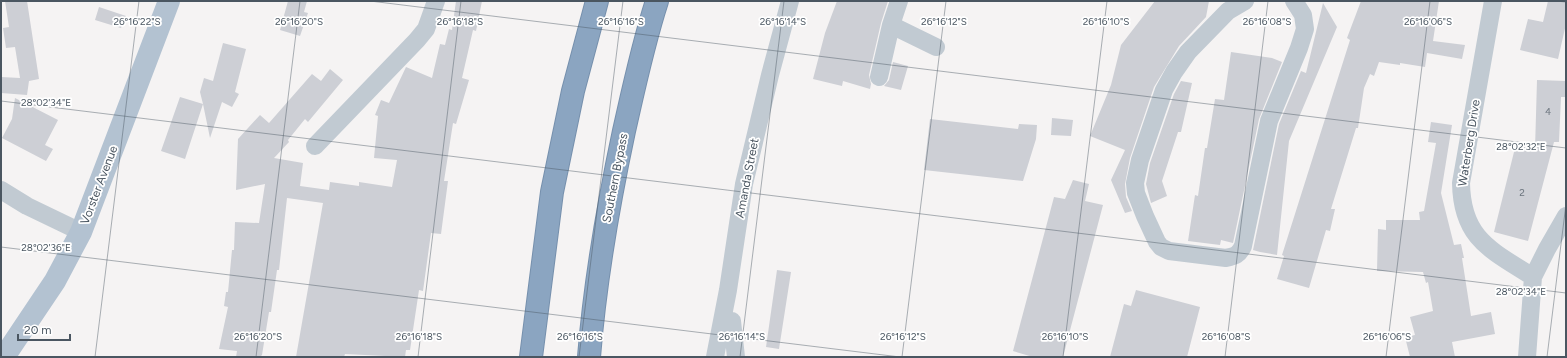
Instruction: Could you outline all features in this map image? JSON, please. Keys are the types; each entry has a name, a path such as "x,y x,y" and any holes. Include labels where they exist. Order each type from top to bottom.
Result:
{"highway":[{"path":"531,357 552,192 574,91 597,1"},
{"name":"Southern Bypass","path":"589,357 596,287 611,193 639,63 657,1"}],"main road":[{"name":"Vorster Avenue","path":"4,357 55,281 81,232 169,1"}],"street":[{"path":"315,146 426,30 436,1"},
{"name":"Amanda Street","path":"715,357 728,290 744,184 770,75 790,1"},
{"name":"Amanda Street","path":"727,357 744,231 755,172 799,1"},
{"path":"879,77 891,25 899,1"},
{"path":"1244,1 1228,11 1188,52 1174,72 1164,90 1140,160 1135,183 1136,193 1157,242 1170,252 1226,258 1234,256 1240,252 1243,246 1269,121 1299,48 1305,29 1303,15 1294,1"},
{"name":"Waterberg Drive","path":"1493,1 1461,183 1461,198 1463,211 1468,224 1480,240 1498,254 1534,277"},
{"path":"891,25 936,47"},
{"path":"1,190 27,206 81,232"},
{"path":"1527,357 1534,277 1546,249 1566,216"},
{"path":"732,321 736,357"}],"building":[{"path":"5,1 27,1 39,79 29,81 27,95 1,93 1,77 20,78 15,47 6,48 3,28 9,27"},
{"path":"288,1 307,1 304,12 308,13 300,36 280,30"},
{"path":"456,1 482,1 476,31 473,30 462,78 469,80 456,124 453,123 444,181 448,181 441,234 431,233 423,291 419,290 410,350 406,350 405,357 345,354 344,357 296,357 323,203 287,198 279,270 277,270 271,312 269,312 262,355 260,357 236,357 237,351 219,349 228,307 224,306 226,292 228,292 232,250 234,250 235,222 259,223 265,184 236,190 238,139 260,115 269,123 312,74 321,81 330,69 343,80 308,122 305,119 288,140 289,142 274,158 303,163 300,186 329,190 330,182 359,186 359,182 392,187 397,160 374,158 378,116 375,115 381,100 389,103 406,67 432,78 440,44 445,45 449,29 452,30"},
{"path":"837,1 888,1 881,23 869,75 871,84 870,89 843,81 842,86 813,79 825,33"},
{"path":"1155,1 1209,1 1206,17 1179,46 1154,87 1130,158 1125,184 1126,197 1132,211 1125,213 1111,180 1125,150 1090,136 1111,85 1121,45"},
{"path":"1361,1 1439,1 1433,41 1465,45 1462,59 1427,53 1425,67 1400,63 1400,65 1379,62 1374,76 1370,74 1364,88 1358,128 1356,128 1331,209 1335,209 1330,231 1326,230 1309,288 1277,279 1284,256 1282,255 1350,40 1347,38"},
{"path":"1548,1 1566,1 1566,24 1558,59 1520,50 1528,19 1543,22"},
{"path":"1323,3 1337,27 1289,141 1277,255 1260,252 1253,250 1279,124 1301,71 1306,73"},
{"path":"99,7 126,16 121,28 95,20"},
{"path":"223,43 246,49 235,92 239,94 232,107 222,102 210,138 200,92 204,78 213,81"},
{"path":"1231,52 1272,58 1282,62 1259,119 1233,243 1221,240 1220,245 1188,241 1195,195 1198,196 1205,148 1207,148 1215,99 1224,100"},
{"path":"893,62 908,66 901,90 884,86 889,80"},
{"path":"1537,80 1566,81 1566,97 1561,97 1559,142 1554,142 1528,241 1494,232 1516,144 1535,149"},
{"path":"1181,81 1192,83 1181,132 1178,132 1162,181 1167,196 1151,203 1146,184 1150,163 1174,94"},
{"path":"180,97 203,104 185,159 161,151"},
{"path":"15,98 58,120 45,145 53,149 46,161 2,138 12,119"},
{"path":"1052,118 1073,120 1071,136 1051,135"},
{"path":"930,119 1018,129 1019,124 1037,125 1036,139 1023,181 924,170"},
{"path":"1431,122 1452,125 1441,193 1454,245 1461,244 1471,316 1491,312 1495,334 1452,342 1455,357 1410,357 1405,337 1415,335 1410,317 1433,311 1428,282 1426,283 1423,272 1377,271 1378,229 1386,230 1386,220 1420,220 1419,212 1424,211 1436,143 1428,142"},
{"path":"1073,180 1089,184 1085,201 1103,205 1063,357 1033,357 1013,351 1054,197 1065,199"},
{"path":"777,270 791,272 779,349 766,347"},
{"path":"1136,290 1200,307 1187,357 1110,357 1124,304 1131,306"}]}
